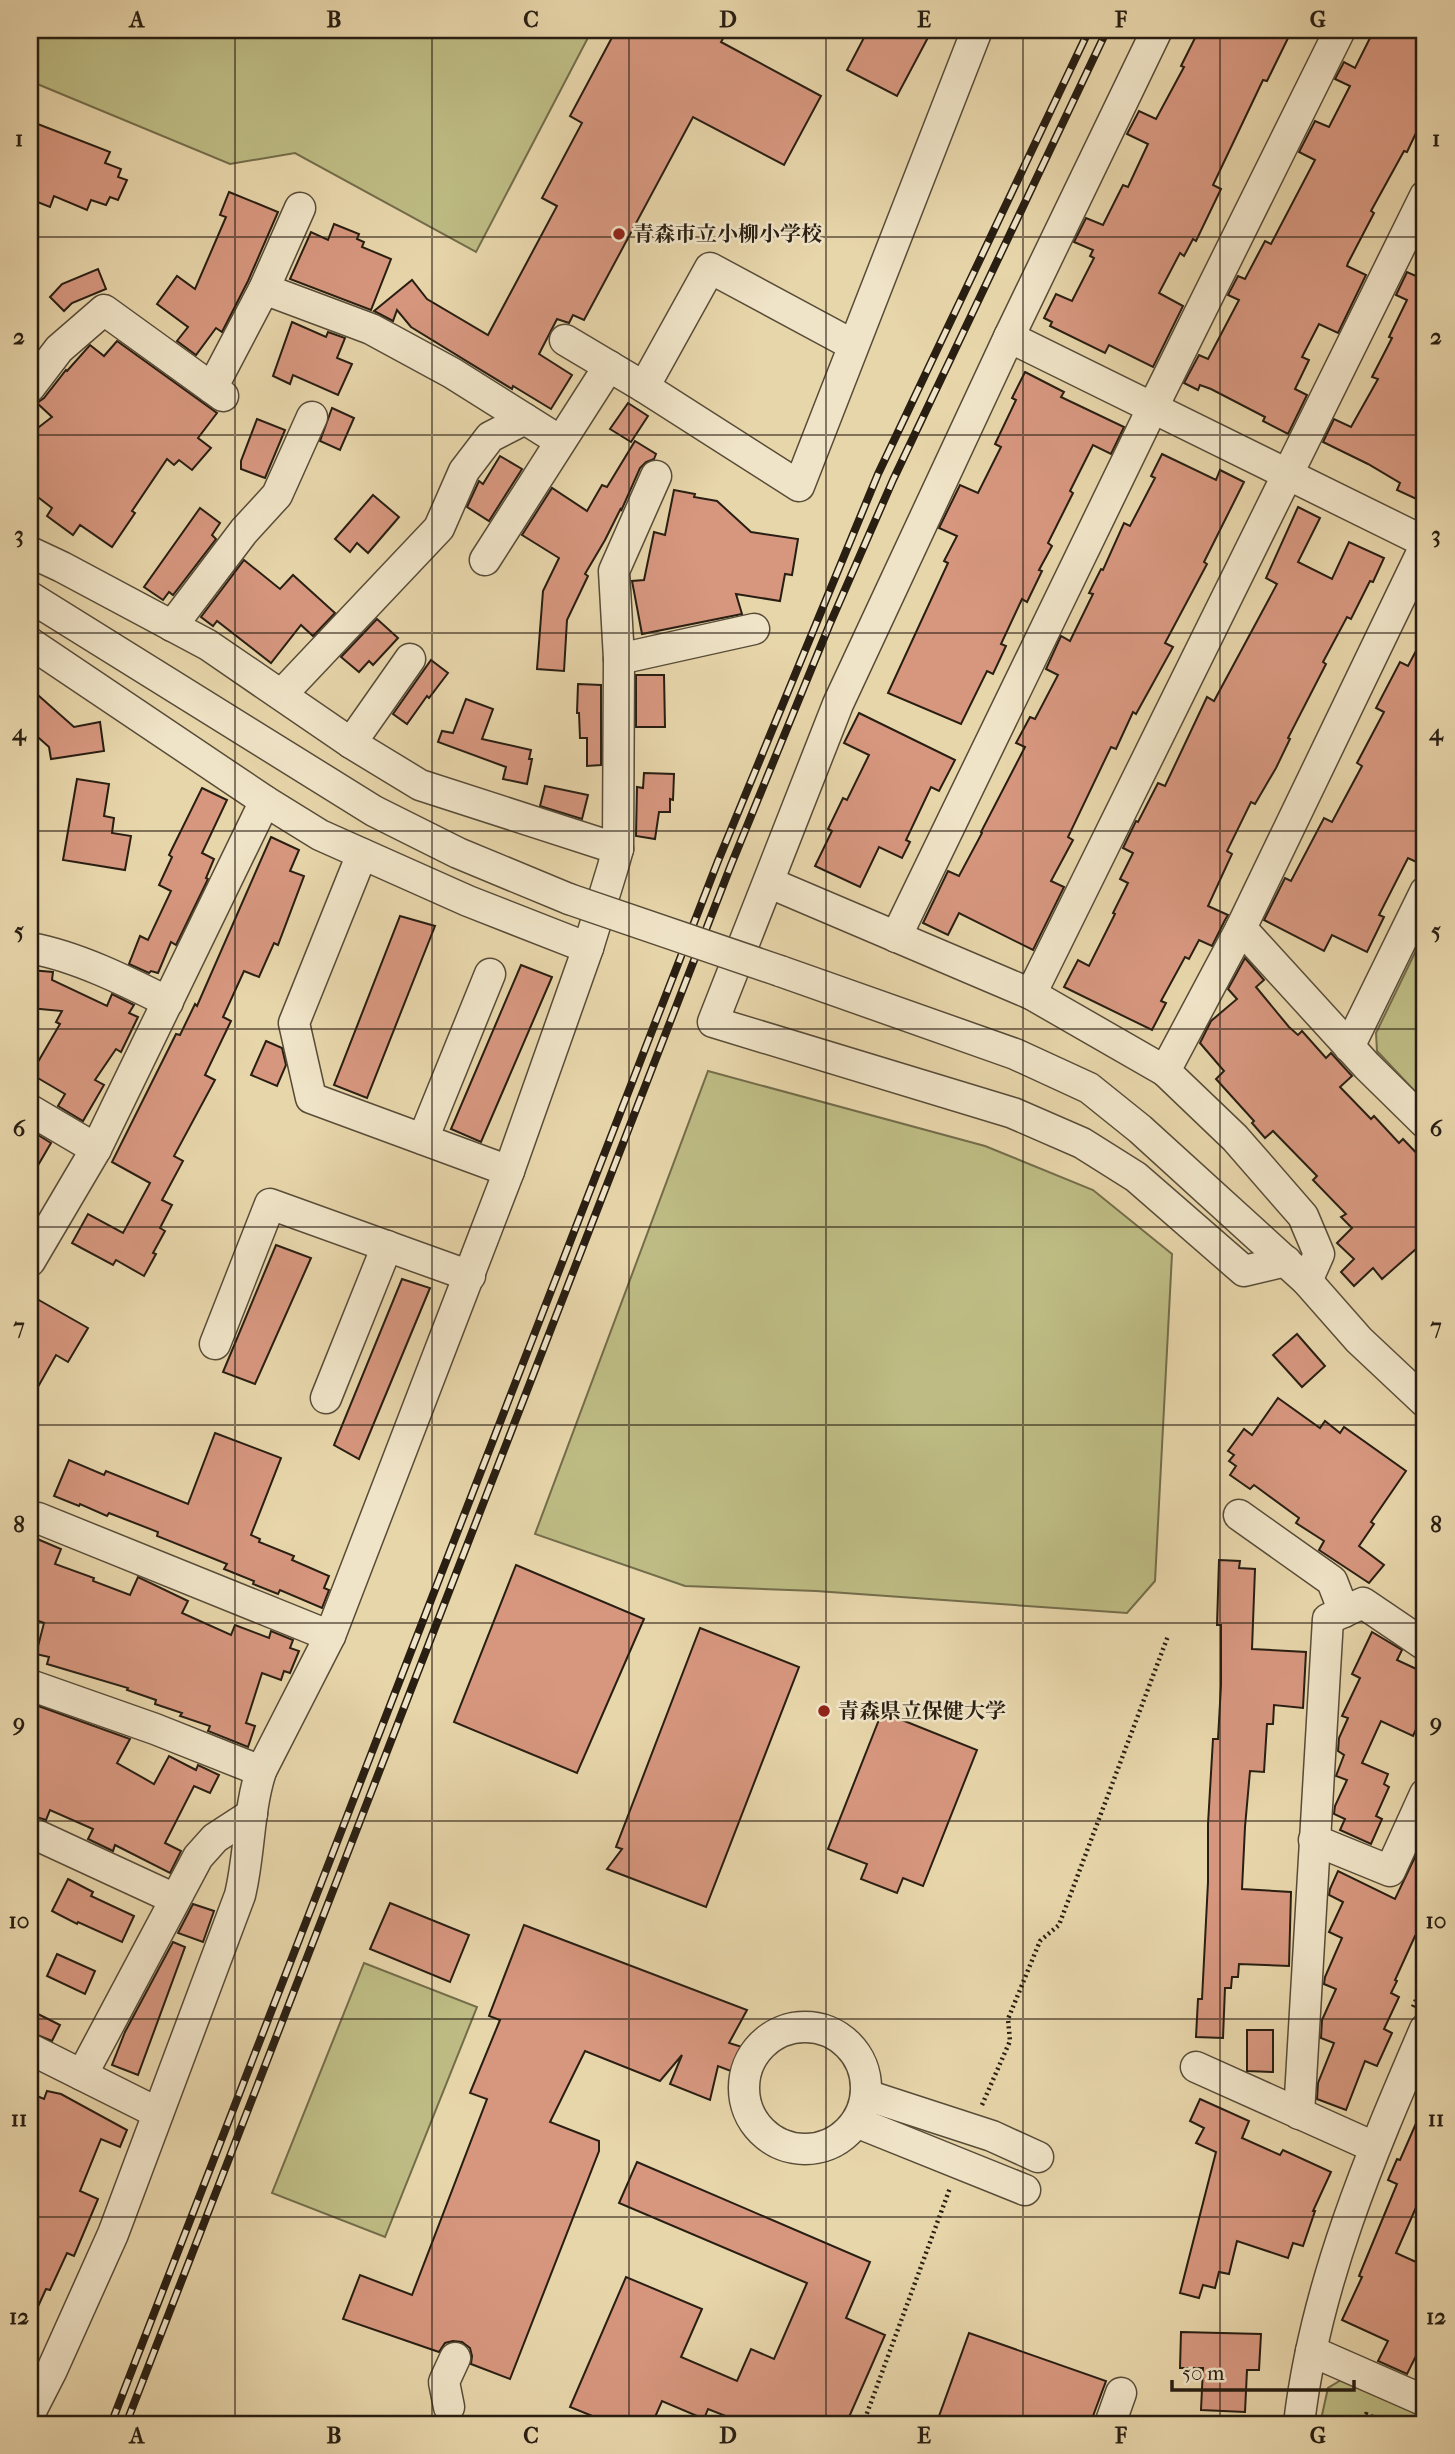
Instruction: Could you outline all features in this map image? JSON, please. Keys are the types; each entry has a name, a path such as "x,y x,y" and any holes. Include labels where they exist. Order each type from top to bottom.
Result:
{"street":[{"path":"565,340 799,486 977,30"},
{"path":"770,883 1031,994 1165,1071 1235,1138 1303,1216 1319,1254 1297,1271 1244,1271 1136,1177 1082,1143 1013,1113 713,1022 838,705 1009,337 1157,30"},
{"path":"896,937 1153,407 1340,30"},
{"path":"1031,994 1425,196"},
{"path":"30,387 59,349 103,310 217,392 300,208"},
{"path":"643,387 710,268 853,345"},
{"path":"264,289 371,329 452,373 560,441"},
{"path":"1009,337 1425,544 1241,928 1165,1071"},
{"path":"485,560 609,366"},
{"path":"172,626 244,531 277,495 312,417"},
{"path":"282,694 439,528 464,471 490,437 525,418"},
{"path":"30,2413 113,2234 240,1895 249,1852 251,1814 261,1771 330,1636 470,1276 588,948 618,849 619,659 614,571 656,476"},
{"path":"30,552 208,645 351,743 421,785 618,849"},
{"path":"30,597 374,811 458,853 569,899 1015,1054 1089,1088 1140,1129 1297,1271 1359,1340 1425,1402"},
{"path":"619,659 754,629"},
{"path":"30,643 320,835 468,901 588,948"},
{"path":"351,743 410,659"},
{"path":"30,1261 96,1149 265,801"},
{"path":"362,854 294,1023 312,1098 509,1171"},
{"path":"1349,1047 1425,892"},
{"path":"1241,928 1349,1047 1425,1123"},
{"path":"30,948 47,951 118,978 168,1002"},
{"path":"424,1139 490,974"},
{"path":"30,1110 96,1149"},
{"path":"215,1344 270,1204 470,1276"},
{"path":"326,1398 387,1246"},
{"path":"1239,1515 1332,1581 1344,1612"},
{"path":"30,1520 38,1518 330,1636"},
{"path":"1299,2114 1328,1619 1363,1603 1425,1645"},
{"path":"30,1685 155,1729 261,1771"},
{"path":"1314,1840 1390,1871 1425,1794"},
{"path":"82,2076 198,1857 215,1838 251,1814"},
{"path":"30,1832 175,1899"},
{"path":"1299,2424 1303,2387 1330,2272 1374,2147 1425,2029"},
{"path":"31,2053 158,2113"},
{"path":"1196,2067 1374,2147"},
{"path":"1025,2190 959,2163 861,2108 971,2129 1038,2157"},
{"path":"1311,2351 1425,2401"},
{"path":"449,2407 444,2382 455,2358"},
{"path":"1110,2424 1121,2393"}],"path":[{"path":"971,2129 1010,2041 1008,2018 1040,1941 1059,1924 1168,1636"},
{"path":"863,2424 959,2163"},
{"path":"1362,2424 1366,2414 1390,2424"}],"shaded area":[{"path":"30,30 592,30 476,252 295,153 230,164 30,81"},
{"path":"1425,932 1425,1102 1377,1051 1376,1033"},
{"path":"708,1071 985,1146 1093,1190 1172,1254 1155,1581 1127,1613 816,1591 685,1586 535,1534"},
{"path":"364,1963 477,2007 385,2237 272,2193"},
{"path":"1341,2380 1425,2416 1425,2424 1320,2424 1328,2388"}],"building":[{"path":"616,30 728,30 721,42 821,96 784,165 693,117 584,320 573,315 569,323 557,319 539,354 572,375 551,409 513,386 512,389 411,327 397,310 393,321 374,311 412,280 427,299 488,335 557,206 542,198 582,123 570,116"},
{"path":"868,30 932,30 897,96 847,70"},
{"path":"1199,30 1292,30 1267,81 1263,80 1213,185 1221,189 1196,241 1193,239 1184,256 1180,253 1159,293 1183,306 1153,367 1109,345 1105,353 1050,326 1052,322 1044,318 1056,294 1072,301 1094,258 1090,256 1093,250 1074,242 1086,218 1103,225 1123,185 1128,187 1148,144 1127,134 1139,111 1156,119 1184,67 1181,66"},
{"path":"1374,30 1403,30 1425,41 1425,114 1407,152 1404,151 1371,211 1374,213 1348,263 1347,266 1366,275 1338,333 1319,324 1302,357 1309,360 1295,389 1307,395 1288,434 1263,421 1265,417 1211,389 1200,385 1198,390 1184,383 1199,355 1208,359 1239,300 1228,295 1238,276 1245,279 1265,241 1271,244 1315,160 1299,152 1315,121 1329,127 1350,86 1335,79 1344,62 1355,68"},
{"path":"30,121 110,152 105,163 121,169 118,177 127,180 118,200 110,197 106,205 91,200 87,210 54,196 50,207 30,199"},
{"path":"229,192 278,212 222,332 216,328 196,355 177,341 188,327 157,304 177,276 195,289 226,217 220,215"},
{"path":"334,224 359,234 357,239 364,242 362,247 391,259 371,310 290,279 311,232 328,240"},
{"path":"1425,261 1425,503 1397,490 1400,483 1323,442 1334,419 1351,427 1378,379 1372,377 1407,300 1396,295 1407,272 1418,277"},
{"path":"98,269 106,289 72,303 64,311 50,297 62,284"},
{"path":"292,322 326,337 328,332 345,338 337,358 352,364 338,395 293,375 290,384 273,376"},
{"path":"117,341 217,413 198,438 211,448 192,470 179,460 174,465 167,459 132,511 135,513 112,547 80,525 73,535 47,516 52,508 30,491 30,434 52,417 37,403 66,370 90,345 104,356"},
{"path":"1025,372 1064,392 1061,397 1124,427 1111,454 1093,445 1048,543 1052,546 1039,570 1042,571 1027,602 1022,599 1001,644 1006,646 993,674 987,671 961,724 888,693 948,563 944,561 957,536 939,528 960,485 978,493 1001,447 995,444 1016,400 1012,398"},
{"path":"628,403 648,416 631,442 610,429"},
{"path":"332,408 354,418 340,450 320,441"},
{"path":"257,419 285,430 265,478 241,469 241,461"},
{"path":"635,441 656,454 654,459 640,468 621,511 621,508 585,574 588,576 567,620 564,671 537,669 543,591 559,558 522,535 552,488 587,511 602,485 607,487"},
{"path":"1162,454 1216,480 1220,470 1244,482 1204,562 1207,564 1165,643 1173,647 1136,714 1133,712 1116,749 1111,747 1068,837 1073,840 1051,881 1064,887 1033,950 959,913 948,935 923,923 948,871 959,876 982,833 1025,747 1016,743 1030,717 1035,719 1058,675 1046,669 1061,636 1070,641 1093,594 1089,593 1101,569 1103,570 1124,523 1130,526 1155,478 1151,476"},
{"path":"500,456 522,469 489,521 467,507 479,481 483,484"},
{"path":"674,490 717,501 751,532 798,539 792,575 785,574 780,601 736,594 742,614 642,634 632,581 644,580 654,532 665,535"},
{"path":"373,495 399,517 368,553 357,543 350,552 335,539"},
{"path":"1298,507 1320,518 1298,562 1332,579 1349,542 1384,558 1351,619 1347,617 1323,662 1326,664 1288,738 1290,739 1276,768 1255,804 1251,802 1227,851 1232,854 1208,906 1228,915 1212,946 1199,940 1189,959 1185,957 1161,1001 1166,1003 1152,1030 1064,987 1078,960 1089,966 1115,914 1113,913 1128,883 1120,879 1133,853 1123,848 1136,821 1138,822 1158,783 1165,786 1207,697 1214,701 1277,584 1266,578"},
{"path":"200,508 220,523 212,535 216,539 173,595 169,592 163,600 144,587"},
{"path":"244,560 280,589 293,575 335,613 313,636 301,625 271,663 217,621 213,626 201,617"},
{"path":"377,619 398,638 373,665 369,661 359,672 341,657"},
{"path":"1425,634 1425,866 1408,858 1379,915 1384,917 1367,952 1332,935 1324,951 1264,920 1285,878 1291,881 1324,818 1332,822 1362,766 1357,763 1384,712 1376,708 1400,662 1408,666"},
{"path":"431,660 448,673 407,724 393,714"},
{"path":"636,675 664,675 665,727 636,727"},
{"path":"578,684 601,685 601,765 587,766 587,738 580,738 577,713"},
{"path":"30,688 74,727 100,722 104,751 51,759 49,747 30,730"},
{"path":"466,699 493,709 482,739 531,750 527,784 503,779 506,767 438,742 442,731 453,733"},
{"path":"859,713 955,760 939,791 931,787 906,840 910,842 902,858 879,847 860,887 815,866 832,831 828,829 843,798 847,800 869,755 844,743"},
{"path":"644,773 674,774 670,812 659,812 655,839 636,836 637,787 643,788"},
{"path":"77,779 109,784 104,816 114,818 112,833 131,836 125,870 63,860"},
{"path":"545,786 588,795 582,819 540,806"},
{"path":"202,788 227,800 202,853 214,859 206,878 208,879 176,945 171,942 158,973 149,973 129,964 140,936 148,940 171,891 159,885 172,857 169,855"},
{"path":"271,837 299,850 290,871 304,876 278,945 274,943 259,977 244,971 223,1017 231,1021 205,1075 215,1080 174,1156 183,1161 162,1200 172,1205 160,1228 165,1231 153,1253 156,1254 144,1276 116,1260 113,1265 72,1243 88,1214 123,1233 150,1183 112,1162 176,1034 180,1035 195,1004 197,1006"},
{"path":"400,916 435,926 367,1098 334,1085"},
{"path":"1245,958 1264,980 1256,987 1289,1027 1298,1035 1302,1031 1326,1058 1331,1053 1352,1076 1340,1087 1371,1119 1374,1116 1399,1143 1403,1139 1425,1162 1425,1241 1382,1279 1373,1268 1354,1286 1341,1272 1354,1259 1337,1243 1352,1228 1341,1217 1346,1214 1313,1180 1317,1176 1273,1131 1265,1138 1252,1123 1254,1121 1216,1079 1224,1071 1200,1043 1211,1021 1237,999 1228,989"},
{"path":"521,965 552,977 481,1142 451,1129"},
{"path":"30,970 53,972 52,980 107,1006 112,994 134,1005 129,1013 138,1017 121,1052 116,1049 95,1080 104,1085 83,1121 58,1106 65,1094 31,1074 60,1024 56,1022 62,1011 30,1008"},
{"path":"266,1041 282,1048 286,1065 277,1086 251,1075"},
{"path":"30,1130 51,1143 30,1179"},
{"path":"276,1245 311,1258 255,1384 223,1372"},
{"path":"402,1279 430,1288 359,1459 334,1445"},
{"path":"30,1295 88,1328 68,1362 56,1355 30,1401"},
{"path":"1297,1334 1325,1366 1302,1387 1273,1355"},
{"path":"1278,1398 1320,1428 1325,1421 1340,1433 1344,1427 1406,1471 1371,1522 1374,1524 1359,1546 1384,1565 1369,1583 1319,1550 1324,1541 1296,1523 1299,1518 1254,1485 1250,1489 1230,1475 1236,1466 1229,1461 1234,1455 1228,1451 1244,1429 1252,1435"},
{"path":"215,1433 281,1458 251,1535 260,1539 259,1542 294,1556 292,1560 329,1576 324,1588 329,1590 322,1608 280,1590 278,1594 253,1584 254,1581 224,1569 227,1564 157,1536 158,1532 54,1496 69,1460 104,1475 106,1471 188,1504"},
{"path":"35,1538 61,1549 55,1564 94,1578 93,1581 130,1595 138,1577 188,1601 182,1613 231,1635 235,1625 269,1638 271,1631 293,1640 290,1648 299,1651 290,1673 284,1671 281,1680 262,1673 246,1723 255,1726 248,1747 208,1731 210,1726 180,1716 182,1713 155,1704 156,1700 127,1690 128,1688 47,1664 49,1657 36,1654 44,1623 30,1618 30,1552"},
{"path":"1219,1560 1240,1561 1239,1568 1255,1569 1252,1649 1306,1652 1303,1708 1274,1705 1273,1724 1267,1724 1264,1772 1250,1771 1245,1827 1242,1889 1291,1892 1289,1966 1239,1964 1238,1977 1232,1977 1231,1988 1225,1988 1223,2038 1196,2037 1198,1999 1202,1999 1213,1739 1218,1739 1221,1685 1221,1625 1217,1625"},
{"path":"516,1565 644,1619 577,1773 454,1722"},
{"path":"700,1628 799,1667 706,1907 607,1869 622,1849 616,1847"},
{"path":"1372,1632 1402,1650 1397,1660 1425,1673 1425,1710 1413,1736 1381,1721 1362,1763 1388,1774 1384,1784 1389,1787 1376,1816 1382,1819 1371,1844 1340,1830 1345,1819 1334,1814 1347,1780 1336,1776 1344,1755 1338,1751 1339,1738 1348,1718 1342,1716 1360,1678 1352,1674"},
{"path":"30,1703 130,1739 117,1763 154,1784 169,1756 196,1770 198,1765 219,1775 210,1793 194,1786 165,1843 181,1851 170,1873 115,1845 113,1851 88,1839 93,1829 50,1810 46,1820 30,1815"},
{"path":"882,1712 977,1750 923,1886 903,1878 897,1893 861,1879 867,1864 828,1849"},
{"path":"1425,1836 1425,1921 1418,1937 1415,1936 1391,1993 1399,1997 1384,2029 1392,2033 1377,2066 1365,2061 1346,2110 1317,2099 1318,2083 1334,2043 1321,2038 1322,2020 1336,1989 1324,1984 1325,1977 1342,1938 1329,1932 1343,1902 1329,1895 1330,1889 1338,1871 1395,1899"},
{"path":"68,1879 93,1892 91,1896 134,1916 122,1942 52,1911"},
{"path":"390,1903 469,1935 450,1982 370,1949"},
{"path":"193,1904 214,1911 203,1942 178,1933"},
{"path":"524,1925 747,2010 729,2043 745,2048 736,2073 718,2066 710,2100 670,2084 682,2055 660,2081 585,2051 550,2122 599,2141 599,2151 510,2379 471,2364 470,2348 462,2342 445,2343 439,2352 343,2319 360,2275 412,2295 487,2099 470,2093 500,2020 489,2016"},
{"path":"173,1942 185,1947 138,2075 112,2065 125,2032"},
{"path":"57,1954 95,1971 85,1994 47,1976"},
{"path":"30,2010 60,2025 52,2041 30,2032"},
{"path":"1247,2030 1273,2030 1273,2072 1247,2071"},
{"path":"47,2091 61,2094 127,2130 120,2147 101,2139 80,2191 98,2199 74,2256 67,2253 30,2324 30,2093 44,2099"},
{"path":"1200,2099 1249,2121 1242,2138 1280,2155 1283,2150 1331,2172 1313,2211 1303,2246 1293,2243 1288,2258 1237,2241 1229,2274 1219,2272 1215,2288 1203,2285 1199,2298 1180,2293 1216,2152 1196,2143 1204,2128 1190,2121"},
{"path":"1425,2103 1425,2187 1396,2253 1425,2266 1425,2357 1417,2354 1407,2374 1378,2361 1388,2341 1342,2320 1362,2277 1359,2276 1397,2184 1388,2180 1397,2159 1400,2160"},
{"path":"637,2162 870,2262 846,2318 885,2335 846,2424 746,2424 708,2409 704,2419 662,2401 652,2424 612,2424 570,2407 626,2277 702,2309 681,2357 737,2381 751,2349 774,2359 807,2283 619,2203"},
{"path":"1181,2332 1261,2334 1259,2370 1247,2370 1245,2412 1201,2410 1203,2368 1180,2368"},
{"path":"969,2333 1106,2381 1090,2424 953,2424 938,2419"}],"railway":[{"path":"111,2424 718,861 878,474 1089,30"},
{"path":"126,2424 731,865 829,626 893,480 1107,30"}],"place":[{"name":"青森市立小柳小学校","path":"619,234"},
{"name":"青森県立保健大学","path":"824,1711"}]}
